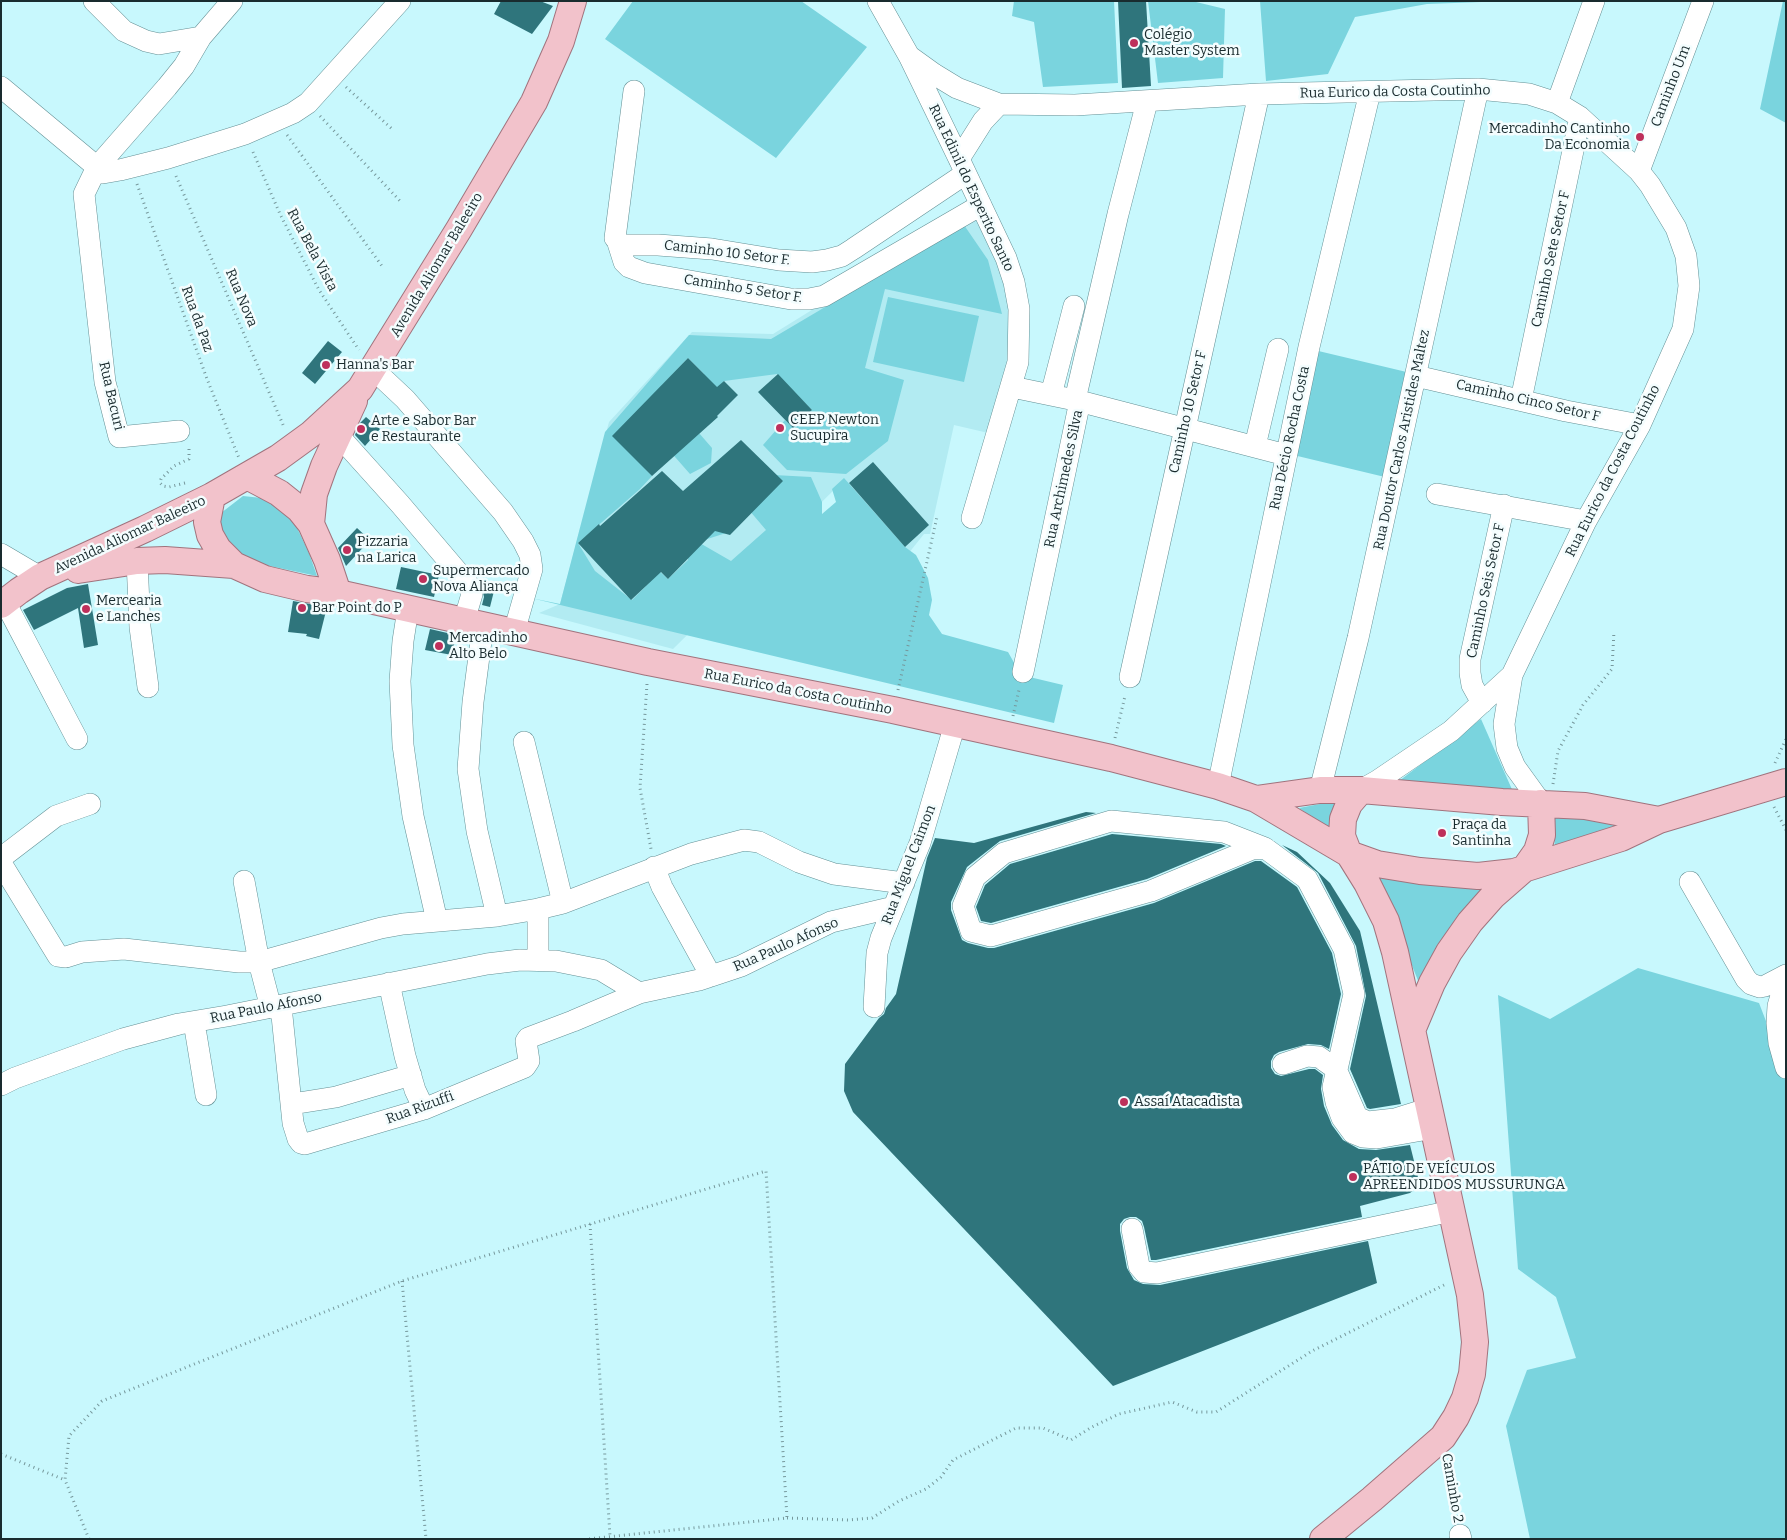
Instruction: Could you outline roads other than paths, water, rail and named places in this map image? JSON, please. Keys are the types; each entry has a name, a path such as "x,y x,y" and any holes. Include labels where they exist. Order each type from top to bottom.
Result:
{"main road":[{"name":"Avenida Aliomar Baleeiro","path":"7,609 18,591 40,577 216,494 293,449 366,379 460,229 534,102 561,41 573,1"},
{"path":"311,524 314,494 338,434 366,379"},
{"path":"247,476 280,493 299,509 311,524 327,560 338,593"},
{"name":"Rua Eurico da Costa Coutinho","path":"216,494 208,522 210,534 218,549 234,565 265,579 307,589 338,593 648,662 893,710 1111,758 1256,798 1350,854 1377,864 1420,872 1478,876 1514,872 1621,838 1659,820 1786,782"},
{"path":"40,577 109,564 137,561 165,560 234,565"},
{"name":"Rua Eurico da Costa Coutinho","path":"1256,798 1320,790 1361,790"},
{"path":"1323,1539 1443,1437 1465,1398 1472,1374 1475,1342 1474,1316 1395,952 1386,921 1342,836 1343,819 1349,804 1361,790 1502,802 1585,806 1659,820"},
{"path":"1413,1028 1432,983 1470,922 1493,896 1525,868 1537,851 1549,804"}],"street":[{"path":"94,1 124,31 146,41 158,44 201,37"},
{"path":"97,168 184,66 201,37 232,1"},
{"path":"1,87 102,174 168,158 245,134 294,113 308,103 400,1"},
{"name":"Rua Edinil do Esperito Santo","path":"878,1 909,56 1006,258 1014,282 1019,309 1018,362 972,518"},
{"path":"1557,103 1594,1"},
{"name":"Caminho Um","path":"1638,171 1703,1"},
{"name":"Rua Eurico da Costa Coutinho","path":"909,56 957,88 999,104 1075,105 1259,94 1478,89 1529,94 1557,103 1580,117 1638,171 1650,185 1676,228 1686,256 1689,286 1683,329 1640,425 1586,521 1512,675 1504,724 1507,748 1515,767 1549,804"},
{"name":"Rua Doutor Carlos Aristides Maltez","path":"1320,790 1358,638 1478,89"},
{"path":"618,243 615,238 634,92"},
{"name":"Rua Décio Rocha Costa","path":"1218,786 1309,347 1370,92"},
{"name":"Caminho 10 Setor F","path":"1130,677 1259,94"},
{"name":"Rua Archimedes Silva","path":"1023,672 1077,401 1118,214 1147,102"},
{"path":"962,167 983,120 999,104"},
{"name":"Caminho Sete Setor F","path":"1521,400 1580,117"},
{"name":"Caminho 10 Setor F.","path":"618,243 625,246 658,245 712,249 779,260 812,262 827,260 842,256 853,249 962,167"},
{"name":"Rua Bacuri","path":"97,168 84,194 105,382 119,437 179,432"},
{"name":"Caminho 5 Setor F.","path":"618,243 624,262 629,267 646,273 791,300 809,299 824,296 980,205"},
{"path":"1051,395 1074,306"},
{"path":"1255,446 1278,349"},
{"name":"Caminho Cinco Setor F","path":"1416,376 1640,425"},
{"path":"366,379 411,406 503,512 523,541 530,555 532,569 514,632"},
{"path":"1012,387 1077,401"},
{"name":"Rua Archimedes Silva","path":"1077,401 1286,454"},
{"path":"338,434 468,584 472,594 474,624 473,702 468,769 477,831 497,916"},
{"path":"1437,494 1586,521"},
{"name":"Caminho Seis Setor F","path":"1482,704 1472,685 1470,659 1504,505"},
{"path":"1,554 40,577"},
{"path":"137,561 140,627 148,687"},
{"path":"7,609 77,739"},
{"path":"408,609 400,681 403,744 413,816 437,921"},
{"name":"Rua Eurico da Costa Coutinho","path":"1361,790 1378,781 1452,731 1512,675"},
{"name":"Rua Miguel Caimon","path":"874,1006 877,954 881,938 920,843 955,724"},
{"path":"524,742 562,903"},
{"path":"1,858 56,816 90,804"},
{"path":"1265,848 1252,849 1151,891 991,936 971,931 963,906 975,877 1004,853 1111,821 1224,832 1265,848 1307,879 1344,949 1354,994 1333,1086 1342,1118 1353,1133 1363,1137 1377,1138 1432,1118"},
{"path":"1,863 56,954 62,957 82,952 124,949 239,962 259,962 381,928 403,924 497,916 538,909 562,903 691,854 744,840 759,842 799,862 834,874 904,883"},
{"path":"654,867 662,887 711,976"},
{"name":"Rua Rizuffi","path":"244,881 259,962 276,1006 292,1104 293,1123 301,1143 305,1144 424,1109 525,1067 529,1061 526,1040 532,1035 557,1028 639,993"},
{"path":"1690,882 1750,984 1760,987 1784,982 1778,1006 1777,1023 1779,1043 1786,1068"},
{"name":"Rua Paulo Afonso","path":"1,1085 15,1078 124,1039 179,1024 487,964 538,959 556,961 600,970 639,993 711,976 741,966 831,922 894,907"},
{"path":"538,909 538,959"},
{"path":"389,983 415,1090 424,1109"},
{"path":"194,1022 206,1095"},
{"path":"1283,1064 1307,1056 1319,1057 1336,1069"},
{"path":"292,1104 336,1097 411,1075"},
{"path":"1132,1229 1139,1266 1144,1272 1148,1273 1452,1211"}],"place":[{"name":"Colégio Master System","path":"1134,43"},
{"name":"Mercadinho Cantinho Da Economia","path":"1640,137"},
{"name":"Hanna's Bar","path":"326,365"},
{"name":"CEEP Newton Sucupira","path":"780,428"},
{"name":"Arte e Sabor Bar e Restaurante","path":"361,429"},
{"name":"Pizzaria na Larica","path":"347,550"},
{"name":"Supermercado Nova Aliança","path":"423,579"},
{"name":"Bar Point do P","path":"302,608"},
{"name":"Mercearia e Lanches","path":"86,609"},
{"name":"Mercadinho Alto Belo","path":"439,646"},
{"name":"Praça da Santinha","path":"1442,833"},
{"name":"Assaí Atacadista","path":"1124,1102"},
{"name":"PÁTIO DE VEÍCULOS APREENDIDOS MUSSURUNGA","path":"1353,1177"}]}
